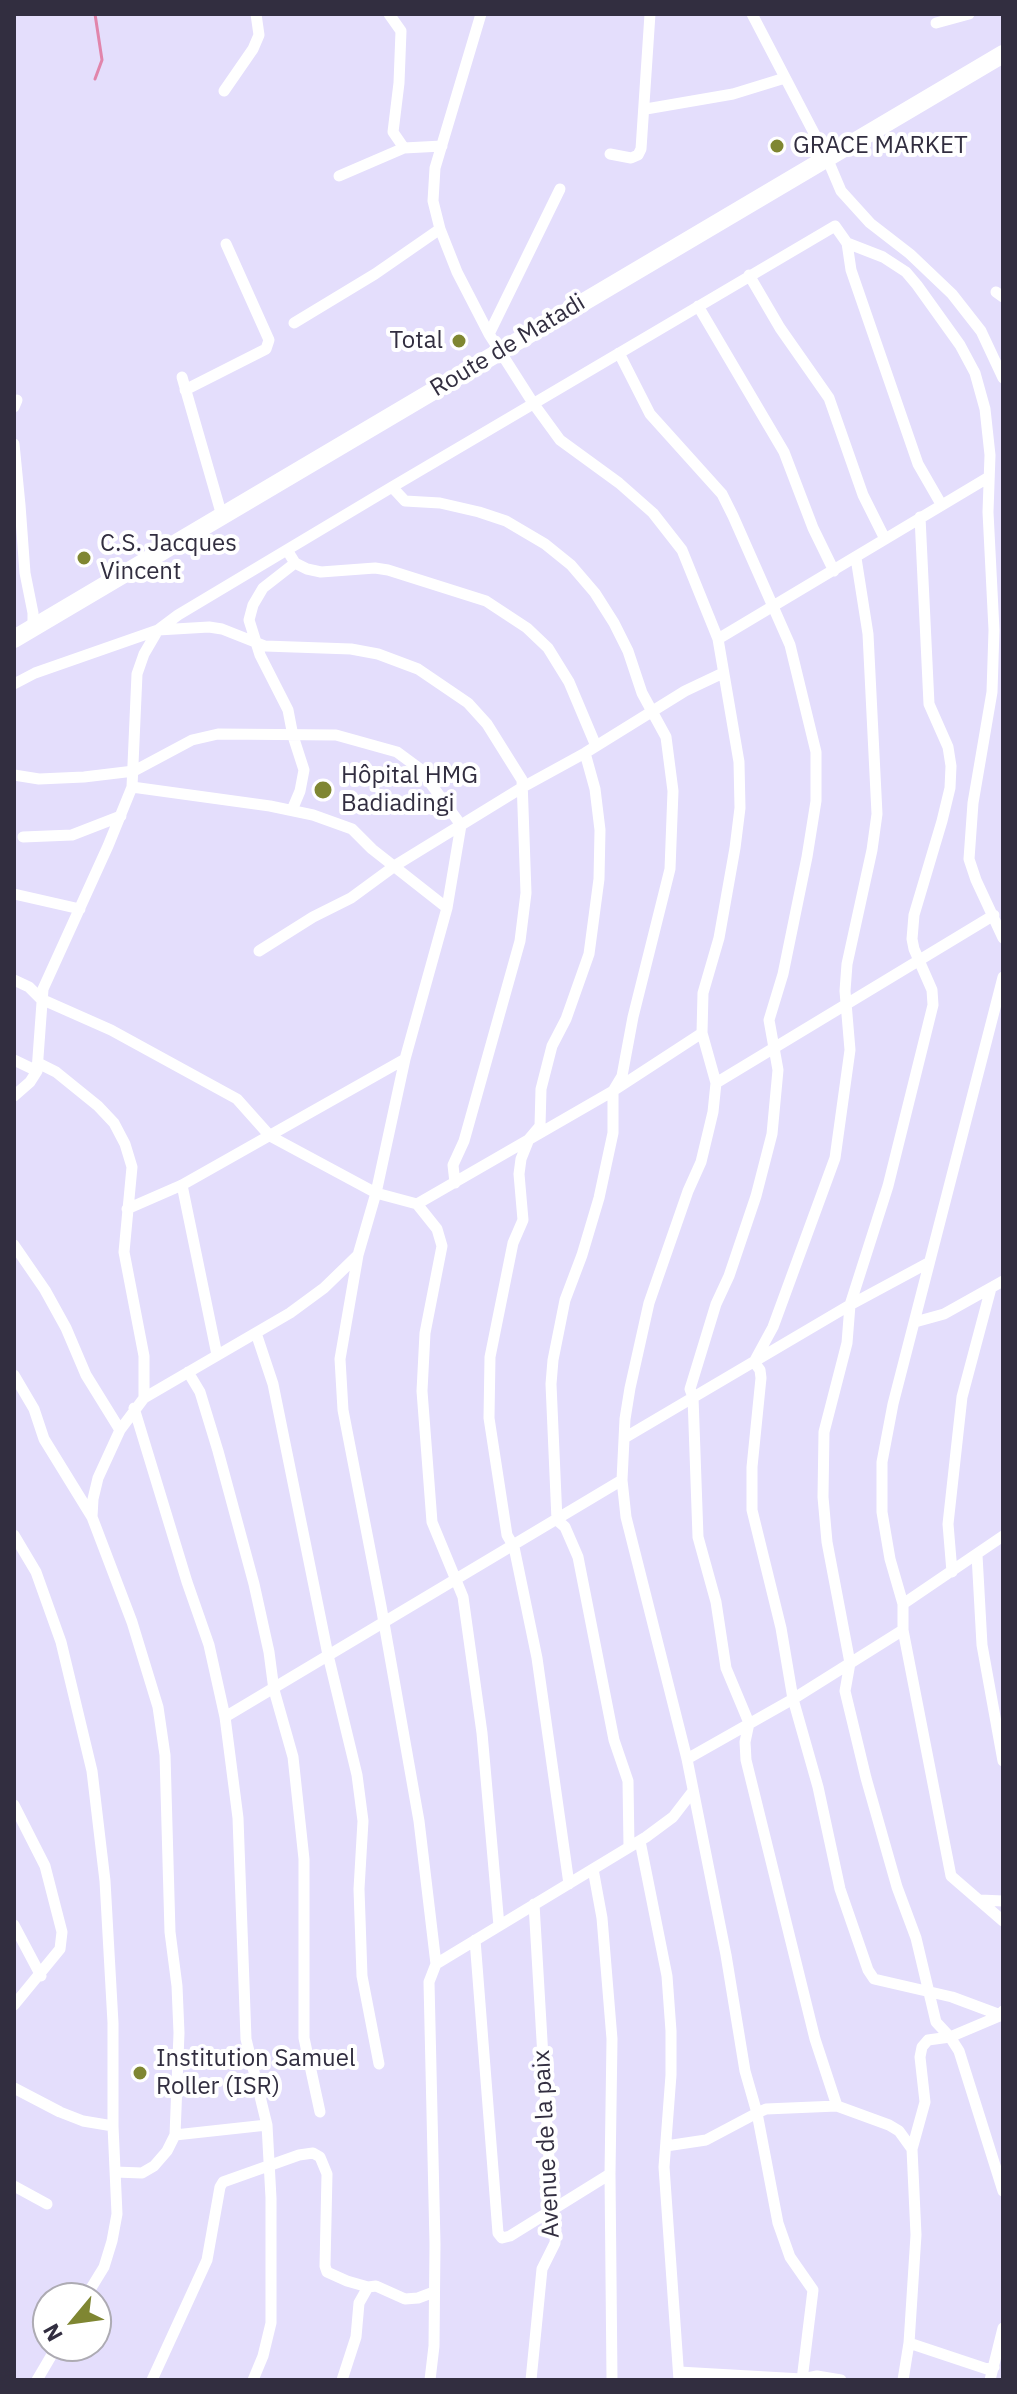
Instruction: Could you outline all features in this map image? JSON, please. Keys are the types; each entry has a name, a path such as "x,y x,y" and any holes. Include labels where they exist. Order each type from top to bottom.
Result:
{"highway":[{"name":"Route de Matadi","path":"14,639 1003,54"}],"street":[{"path":"224,91 259,35 256,14"},
{"path":"389,14 401,31 393,132 404,148"},
{"path":"481,14 433,183 433,201 440,229 457,272 489,334 560,440 653,513 682,550 718,639 739,762 740,808 719,938 703,993 702,1033 716,1083 713,1112 701,1162 649,1303 625,1419 622,1480 626,1517 687,1759 721,1925 745,2071 757,2113 778,2223 790,2257 813,2290 802,2380"},
{"path":"610,154 631,158 638,155 641,149 650,14"},
{"path":"752,14 841,191 870,223 932,273 971,316 1003,378"},
{"path":"936,23 969,14"},
{"path":"646,109 733,94 785,78"},
{"path":"339,176 404,148 442,146"},
{"path":"489,334 560,189"},
{"path":"14,684 35,673 158,630 392,487 835,226 847,243 851,270 918,464 941,504"},
{"path":"294,323 375,274 440,229"},
{"path":"847,243 883,257 906,272 960,345 975,373 985,409 990,455 988,512 994,630 992,692 973,803 969,859 1003,938"},
{"path":"185,390 266,349 269,340 226,244"},
{"path":"749,275 780,328 829,398 863,495 885,539"},
{"path":"698,306 784,452 813,528 834,571"},
{"path":"619,353 650,414 722,494 790,645 816,752 816,801 788,948 769,1020 778,1070 772,1134 756,1196 729,1276 716,1304 690,1389 693,1397 698,1537 716,1602 726,1668 749,1723 745,1742 746,1760 815,2039 837,2106"},
{"path":"182,377 222,516"},
{"path":"14,444 17,505 33,628"},
{"path":"718,639 989,477"},
{"path":"392,487 405,501 440,503 506,521 545,544 571,565 595,593 614,623 628,651 642,693 666,737 673,791 670,869 633,1017 622,1076 613,1091 613,1133 599,1198 565,1300 553,1360 551,1418 557,1520 565,1527 578,1557 614,1740 628,1781 635,1844 667,1976 671,2075 664,2167 679,2376 802,2380 817,2376 841,2380"},
{"path":"988,512 1003,512"},
{"path":"920,517 929,704 948,747 951,766 950,788 914,915 912,939 918,962 932,990 933,1005 888,1186 850,1305 847,1343 824,1432 822,1457 827,1542 850,1663 845,1691 866,1778 897,1887 916,1938 936,2022 959,2051 1003,2191"},
{"path":"287,550 295,563 307,569 321,572 388,570 486,601 527,628 548,648 569,682 590,750 600,830 599,879 589,954 566,1019 552,1046 541,1089 540,1126 529,1139 521,1159 519,1174 523,1220 513,1243 490,1357 489,1418 507,1535 514,1547 537,1658 569,1884"},
{"path":"754,1362 773,1327 835,1158 850,1050 847,964 877,814 868,634 856,558"},
{"path":"292,810 304,770 288,710 256,645 249,620 263,588 295,563"},
{"path":"158,630 185,627 222,629 256,645 351,649 378,654 418,669 468,703 487,724 522,780 526,893 520,941 464,1141 453,1165 455,1183"},
{"path":"14,1096 38,1067 43,989 132,787 137,674 158,630"},
{"path":"259,951 313,917 351,898 396,865 523,787 685,691 723,673"},
{"path":"14,775 39,779 134,771 192,740 218,734 336,735 397,752 420,769 461,825 447,908 405,1059 376,1193 358,1255 340,1359 343,1410 419,1821 436,1964 429,1982 434,2292 434,2346 430,2380"},
{"path":"132,787 292,810 352,829 372,849 447,908"},
{"path":"23,837 72,835 121,816"},
{"path":"14,894 80,909"},
{"path":"716,1083 994,915"},
{"path":"1003,977 928,1263 882,1462 885,1536 903,1604 903,1630 951,1876 1003,1921"},
{"path":"14,980 29,987 41,999 111,1030 237,1099 270,1136 376,1193 417,1204 437,1229 442,1246 425,1333 422,1391 432,1522 463,1597 482,1733 499,1926"},
{"path":"417,1204 613,1091 702,1033"},
{"path":"127,1209 182,1185 405,1059"},
{"path":"14,1060 56,1072 98,1106 114,1123 125,1144 132,1167 124,1252 144,1356 144,1398"},
{"path":"182,1185 217,1355"},
{"path":"14,1245 45,1290 66,1328 86,1375 120,1430"},
{"path":"92,1517 98,1478 120,1430 144,1398 256,1333 324,1288 358,1255"},
{"path":"626,1437 850,1305 928,1263"},
{"path":"915,1322 944,1314 1000,1281"},
{"path":"952,1572 948,1524 962,1397 1000,1281"},
{"path":"256,1333 273,1384 359,1790 363,1821 359,1889 362,1976 379,2064"},
{"path":"754,1362 761,1378 752,1467 752,1510 781,1628 793,1699 818,1787 840,1889 868,1970 874,1979 952,1997 1003,2014"},
{"path":"188,1372 207,1412 254,1584 274,1690 293,1757 302,1835 304,2038 320,2112"},
{"path":"14,1375 34,1409 44,1439 92,1517 132,1622 158,1707 165,1755 170,1932 179,2033 175,2135 154,2166 142,2173 115,2172"},
{"path":"134,1408 209,1645 225,1717 238,1818 246,2039 267,2125 269,2165 271,2323 253,2380"},
{"path":"225,1717 622,1480"},
{"path":"14,1535 36,1572 61,1642 92,1771 105,1881 117,2214 104,2267 95,2282"},
{"path":"903,1604 1003,1536"},
{"path":"977,1555 982,1645 1003,1761"},
{"path":"687,1759 793,1699 903,1630"},
{"path":"436,1964 635,1844 673,1817 693,1791"},
{"path":"14,1805 45,1866 62,1932 60,1949 41,1976 14,2005"},
{"path":"593,1869 602,1918 612,2039 612,2380"},
{"path":"980,1900 1003,1901"},
{"name":"Avenue de la paix","path":"531,2380 542,2269 555,2243 556,2230 552,2211 534,1904"},
{"path":"14,1925 41,1976"},
{"path":"475,1940 498,2233 502,2238 510,2236 610,2174"},
{"path":"903,2380 909,2343 916,2235 912,2149 925,2102 920,2057 922,2047 928,2040 950,2037 1003,2014"},
{"path":"14,2088 83,2121 113,2126"},
{"path":"666,2146 706,2140 766,2109 837,2106 889,2125 899,2131 912,2149"},
{"path":"175,2135 267,2125"},
{"path":"152,2380 207,2260 220,2187 223,2182 269,2165 313,2153 320,2157 327,2174 327,2272 368,2287 376,2286 405,2299 434,2292"},
{"path":"14,2186 47,2204"},
{"path":"342,2380 356,2337 359,2303 368,2287"},
{"path":"990,2380 1002,2335"},
{"path":"909,2343 987,2369 994,2367"},
{"path":"37,2380 48,2362"}],"waterway":[{"path":"95,14 102,60 95,79"}],"place":[{"name":"GRACE MARKET","path":"777,146"},
{"name":"Total","path":"459,341"},
{"name":"C.S. Jacques Vincent","path":"84,558"},
{"name":"Hôpital HMG Badiadingi","path":"323,790"},
{"name":"Institution Samuel Roller (ISR)","path":"140,2073"}]}
